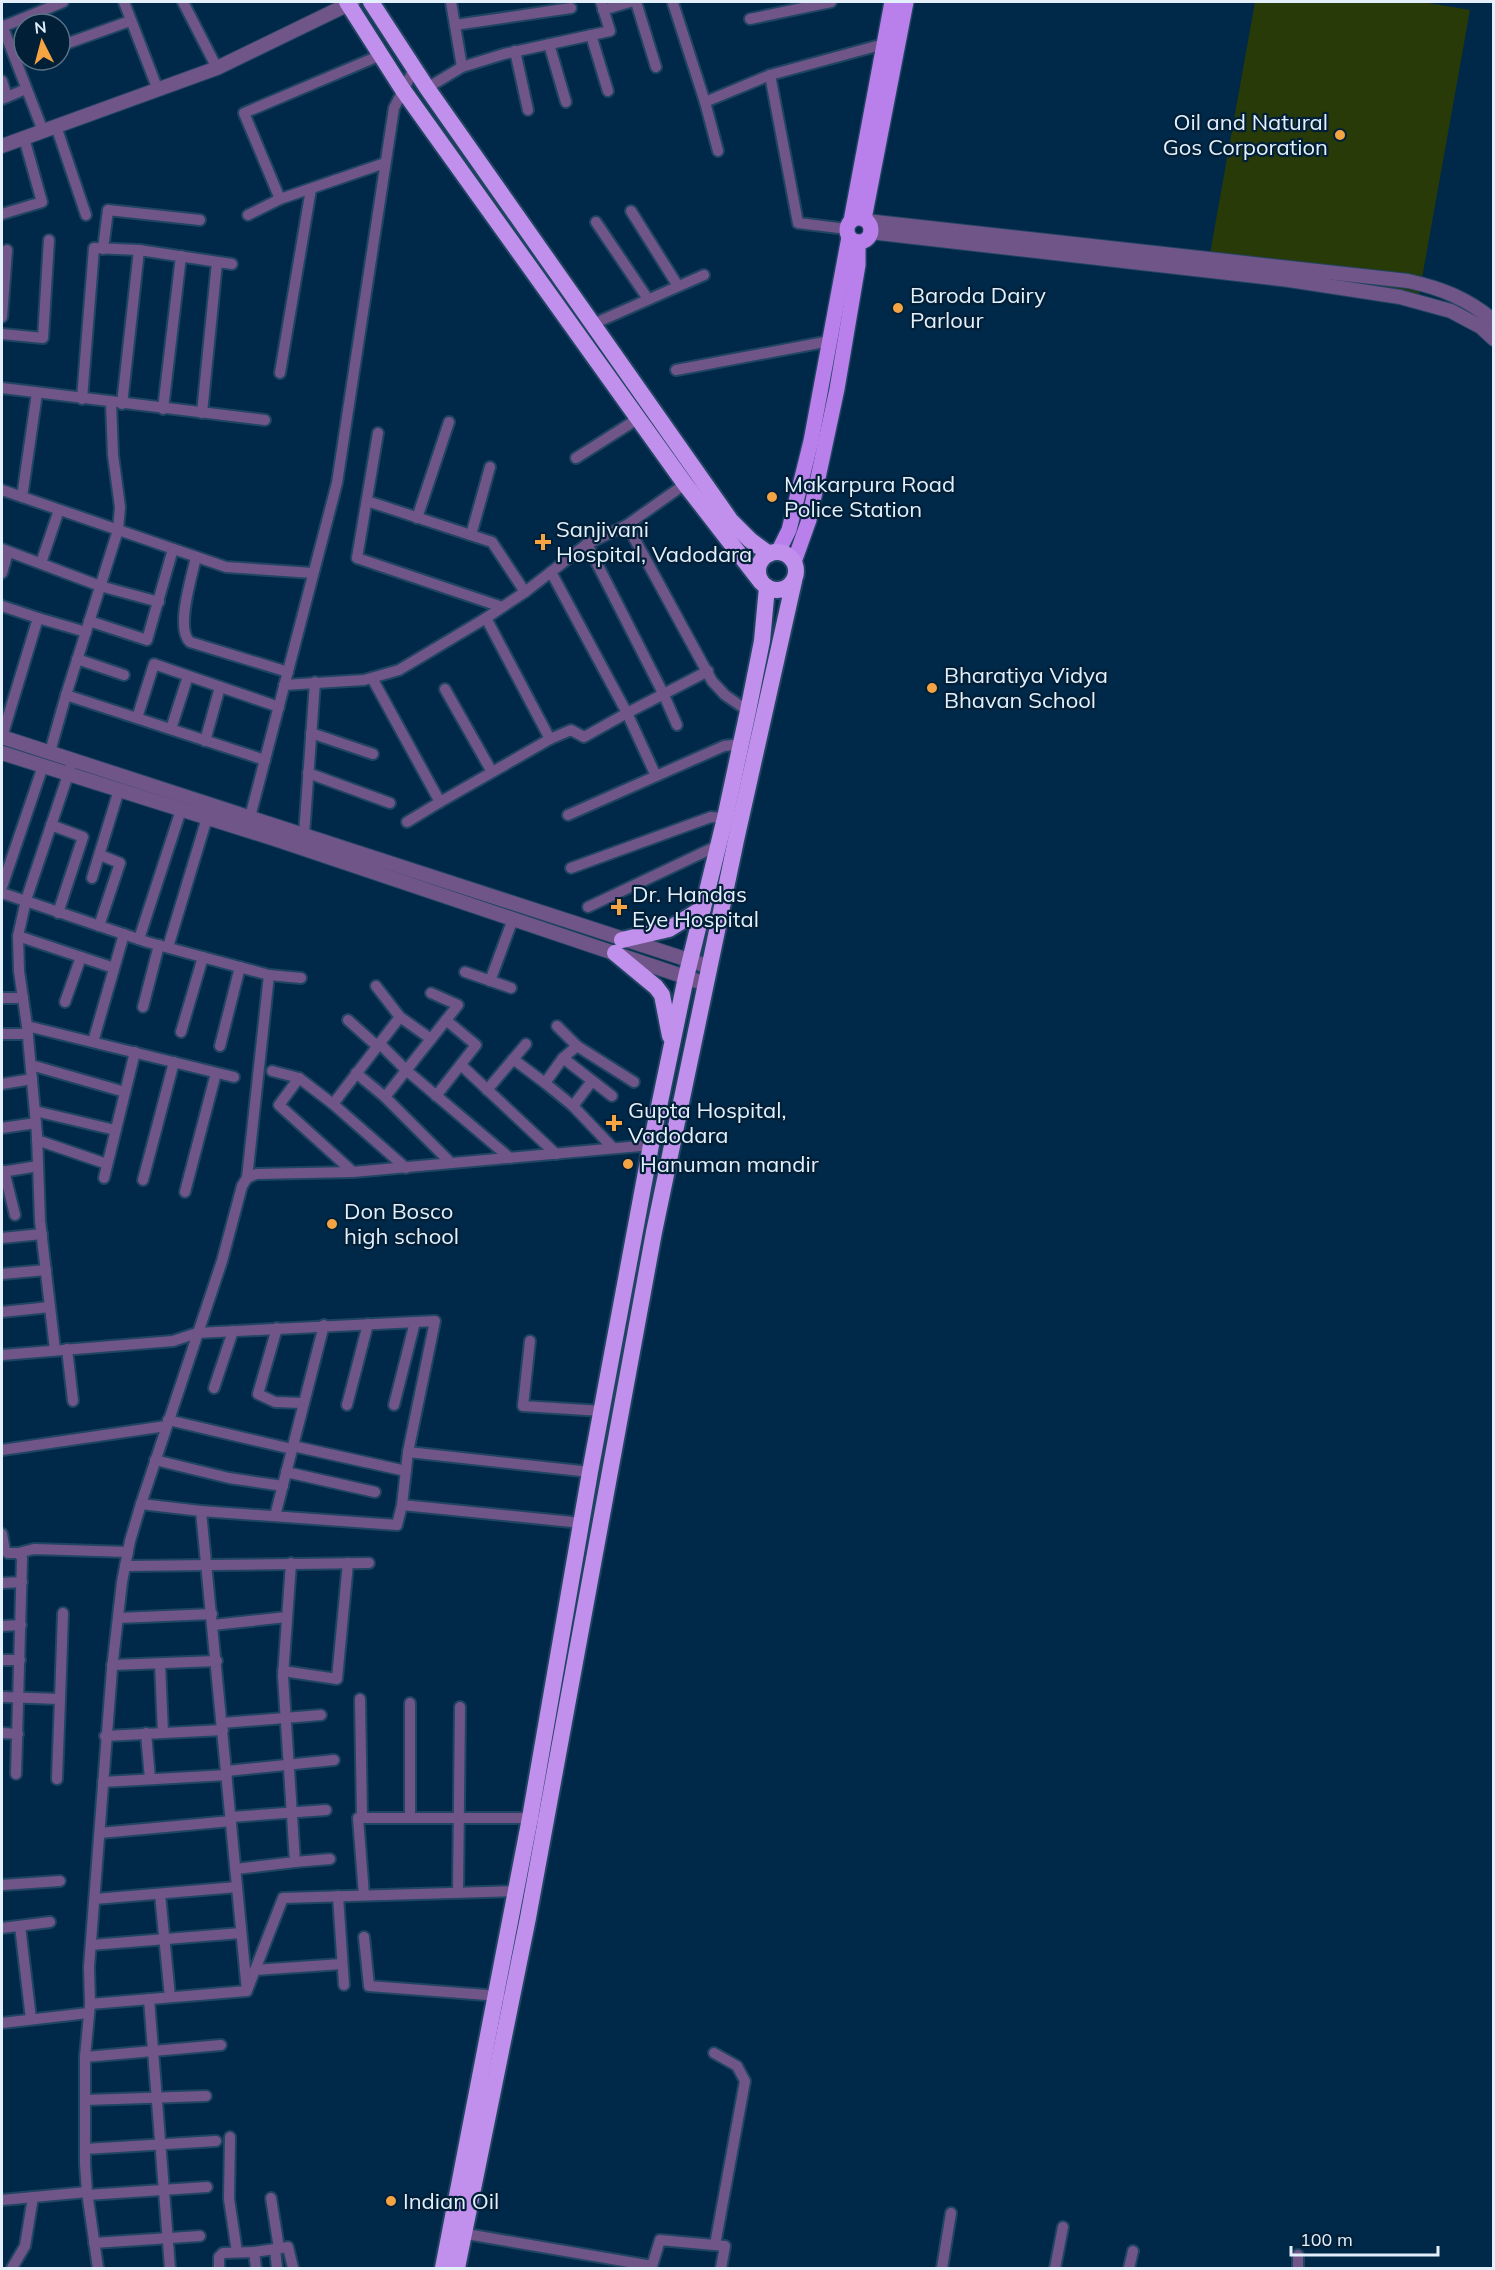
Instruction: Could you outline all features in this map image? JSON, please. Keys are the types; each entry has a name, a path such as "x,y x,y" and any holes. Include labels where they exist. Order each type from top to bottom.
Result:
{"highway":[{"path":"350,2 403,90 685,484 764,585 778,590 790,586 794,581"},
{"path":"371,2 427,88 731,521 750,540 773,553 787,555 794,562 796,574 654,1232 457,2232 443,2268"},
{"path":"504,1997 516,1891 538,1818 590,1472 651,1145 688,969 725,818 762,641 764,585 758,576 760,563 773,553"},
{"path":"672,1046 662,995 619,946 669,929 703,908"},
{"path":"457,2232 457,2268"}],"main road":[{"path":"794,562 809,520 837,389 858,265 858,229 892,2"},
{"path":"773,553 789,530 811,441 830,341 858,229 906,2"}],"street":[{"path":"12,45 2,26 63,2"},
{"path":"124,2 158,90"},
{"path":"185,2 217,68"},
{"path":"2,146 217,68 350,2"},
{"path":"450,2 462,67"},
{"path":"427,88 462,67 515,51 610,31 602,6 630,2"},
{"path":"636,2 656,67"},
{"path":"750,19 831,2"},
{"path":"673,3 705,102 718,151"},
{"path":"455,25 571,8"},
{"path":"72,42 130,21"},
{"path":"591,35 608,91"},
{"path":"549,44 566,102"},
{"path":"705,102 770,75 884,44"},
{"path":"515,51 528,110"},
{"path":"280,200 244,113 381,56"},
{"path":"250,818 337,483 394,108 414,69"},
{"path":"22,72 26,89 49,129 86,215"},
{"path":"770,75 798,223 1408,281 1454,294 1475,305 1494,321"},
{"path":"2,81 4,98 26,89"},
{"path":"2,214 42,202 24,138"},
{"path":"248,215 280,200 385,163"},
{"path":"280,373 310,189"},
{"path":"103,249 108,210 200,220"},
{"path":"631,211 678,286"},
{"path":"596,222 648,299"},
{"path":"858,229 1289,280 1400,297 1451,311 1480,327 1494,339"},
{"path":"2,334 43,338 49,240"},
{"path":"82,399 94,248 139,250 232,264"},
{"path":"2,317 7,250"},
{"path":"50,752 118,531 120,507 114,464 116,403 139,250"},
{"path":"163,409 181,256"},
{"path":"202,413 217,262"},
{"path":"593,324 704,275"},
{"path":"676,370 830,341"},
{"path":"2,388 265,420"},
{"path":"22,497 37,393"},
{"path":"576,458 639,418"},
{"path":"417,518 449,422"},
{"path":"378,433 357,558 502,607"},
{"path":"471,535 490,467"},
{"path":"284,685 364,680 399,670 486,618 525,592 587,544 627,525 685,484"},
{"path":"2,490 226,567 314,573"},
{"path":"367,501 492,542 525,592"},
{"path":"41,563 59,510"},
{"path":"627,525 712,681 748,711"},
{"path":"587,544 677,725"},
{"path":"2,606 38,618 147,640 173,549"},
{"path":"2,573 5,550 100,586 159,602"},
{"path":"196,557 183,624 186,639 288,672"},
{"path":"551,572 627,713 656,776"},
{"path":"38,618 2,737 304,835 688,969 706,984"},
{"path":"486,618 550,739"},
{"path":"77,659 124,675"},
{"path":"137,718 154,664 279,707"},
{"path":"407,822 550,739 571,730 584,737 708,671"},
{"path":"171,729 188,676"},
{"path":"372,678 440,802"},
{"path":"304,835 315,682"},
{"path":"205,741 220,687"},
{"path":"445,689 492,772"},
{"path":"66,695 265,760"},
{"path":"311,733 373,754"},
{"path":"568,815 724,746 741,744"},
{"path":"2,753 513,919 619,946"},
{"path":"55,1350 42,1234 36,1123 19,971 18,936 26,900 73,760"},
{"path":"2,887 43,766"},
{"path":"308,773 390,803"},
{"path":"92,878 118,790"},
{"path":"139,939 182,810"},
{"path":"571,868 711,817 725,818"},
{"path":"143,1007 207,818"},
{"path":"51,825 83,837 58,913"},
{"path":"588,907 719,845"},
{"path":"99,926 120,863 100,855"},
{"path":"2,893 163,946 269,975 301,978"},
{"path":"490,981 513,919"},
{"path":"93,1042 124,934"},
{"path":"18,936 114,968"},
{"path":"65,1002 81,957"},
{"path":"181,1032 203,957"},
{"path":"220,1046 240,967"},
{"path":"688,969 710,967"},
{"path":"465,972 511,988"},
{"path":"98,2268 87,2194 85,2057 105,1736 118,1618 125,1566 141,1504 222,1261 242,1186 247,1178 269,975"},
{"path":"376,986 400,1017 431,1039"},
{"path":"385,1097 459,1005 431,993"},
{"path":"2,998 23,998"},
{"path":"333,1104 400,1017"},
{"path":"348,1020 510,1158"},
{"path":"436,1096 476,1045 446,1020"},
{"path":"557,1026 577,1046 634,1082"},
{"path":"2,1034 27,1030 93,1042 234,1077"},
{"path":"487,1090 526,1044"},
{"path":"545,1083 563,1058 577,1046"},
{"path":"104,1178 135,1053"},
{"path":"563,1058 612,1096"},
{"path":"513,1059 573,1106 613,1148"},
{"path":"143,1180 174,1062"},
{"path":"31,1065 125,1092"},
{"path":"460,1065 556,1154"},
{"path":"272,1071 299,1078 333,1104 406,1168"},
{"path":"185,1192 216,1073"},
{"path":"356,1073 385,1097 451,1163"},
{"path":"299,1078 279,1105 353,1172"},
{"path":"2,1084 32,1079"},
{"path":"573,1106 592,1081"},
{"path":"35,1111 115,1130"},
{"path":"2,1128 36,1123"},
{"path":"37,1140 107,1164"},
{"path":"247,1178 256,1174 353,1172 651,1145"},
{"path":"15,1215 3,1171 38,1166"},
{"path":"2,1238 42,1234"},
{"path":"2,1274 46,1270"},
{"path":"2,1312 50,1307"},
{"path":"2,1355 173,1341 197,1333 435,1321 408,1452 402,1505 397,1525 201,1511 141,1504"},
{"path":"394,1405 415,1322"},
{"path":"346,1405 368,1324"},
{"path":"275,1516 324,1326"},
{"path":"277,1328 258,1394 275,1401 304,1403"},
{"path":"214,1388 233,1331"},
{"path":"530,1341 523,1406 602,1411"},
{"path":"67,1350 73,1401"},
{"path":"2,1450 167,1423 406,1471"},
{"path":"408,1452 590,1472"},
{"path":"155,1460 229,1478 283,1486"},
{"path":"286,1472 375,1492"},
{"path":"402,1505 582,1523"},
{"path":"201,1511 247,1991"},
{"path":"2,1534 3,1551 8,1553 34,1549 128,1552"},
{"path":"16,1774 22,1582 22,1558 18,1553"},
{"path":"291,1563 283,1671 295,1862"},
{"path":"283,1671 337,1679 348,1563"},
{"path":"125,1566 369,1563"},
{"path":"2,1582 22,1582"},
{"path":"57,1779 63,1613"},
{"path":"118,1618 287,1617"},
{"path":"2,1626 21,1625"},
{"path":"2,1660 20,1660"},
{"path":"112,1665 217,1661"},
{"path":"160,1664 164,1733"},
{"path":"2,1697 60,1699"},
{"path":"360,1699 362,1818"},
{"path":"410,1703 410,1818"},
{"path":"458,1892 459,1707"},
{"path":"105,1736 164,1733 285,1717 321,1715"},
{"path":"2,1733 18,1734"},
{"path":"146,1733 150,1779"},
{"path":"103,1782 227,1773 334,1760"},
{"path":"100,1833 326,1810"},
{"path":"364,1895 358,1818 538,1818"},
{"path":"236,1869 330,1859"},
{"path":"2,1886 60,1881"},
{"path":"95,1899 237,1887"},
{"path":"247,1991 283,1898 516,1891"},
{"path":"160,1894 170,1997"},
{"path":"338,1896 344,1985"},
{"path":"2,1928 50,1922"},
{"path":"20,1926 31,2019"},
{"path":"92,1945 242,1934"},
{"path":"364,1937 369,1986 504,1997"},
{"path":"255,1970 342,1964"},
{"path":"2,2023 149,1999 247,1991"},
{"path":"149,1999 170,2268"},
{"path":"85,2057 221,2045"},
{"path":"714,2053 737,2066 745,2081 715,2246"},
{"path":"85,2100 206,2096"},
{"path":"230,2137 229,2199 237,2252"},
{"path":"85,2149 216,2141"},
{"path":"2,2199 207,2187"},
{"path":"12,2268 25,2246 33,2197"},
{"path":"271,2198 277,2268"},
{"path":"942,2268 951,2213"},
{"path":"1055,2268 1063,2227"},
{"path":"457,2232 652,2266 660,2240 724,2246 721,2268"},
{"path":"94,2243 200,2236"},
{"path":"219,2268 220,2254 288,2247 293,2268"},
{"path":"1129,2268 1133,2250"},
{"path":"254,2252 256,2268"},
{"path":"1298,2255 1298,2268"}],"green space":[{"name":"Oil and Natural Gos Corporation","path":"1255,2 1422,2 1470,10 1419,295 1209,259"}],"place":[{"name":"Oil and Natural Gos Corporation","path":"1340,135"},
{"name":"Baroda Dairy Parlour","path":"898,308"},
{"name":"Makarpura Road Police Station","path":"772,497"},
{"name":"Sanjivani Hospital, Vadodara","path":"543,542"},
{"name":"Bharatiya Vidya Bhavan School","path":"932,688"},
{"name":"Dr. Handas Eye Hospital","path":"619,907"},
{"name":"Gupta Hospital, Vadodara","path":"614,1123"},
{"name":"Hanuman mandir","path":"628,1164"},
{"name":"Don Bosco high school","path":"332,1224"},
{"name":"Indian Oil","path":"391,2201"}]}
